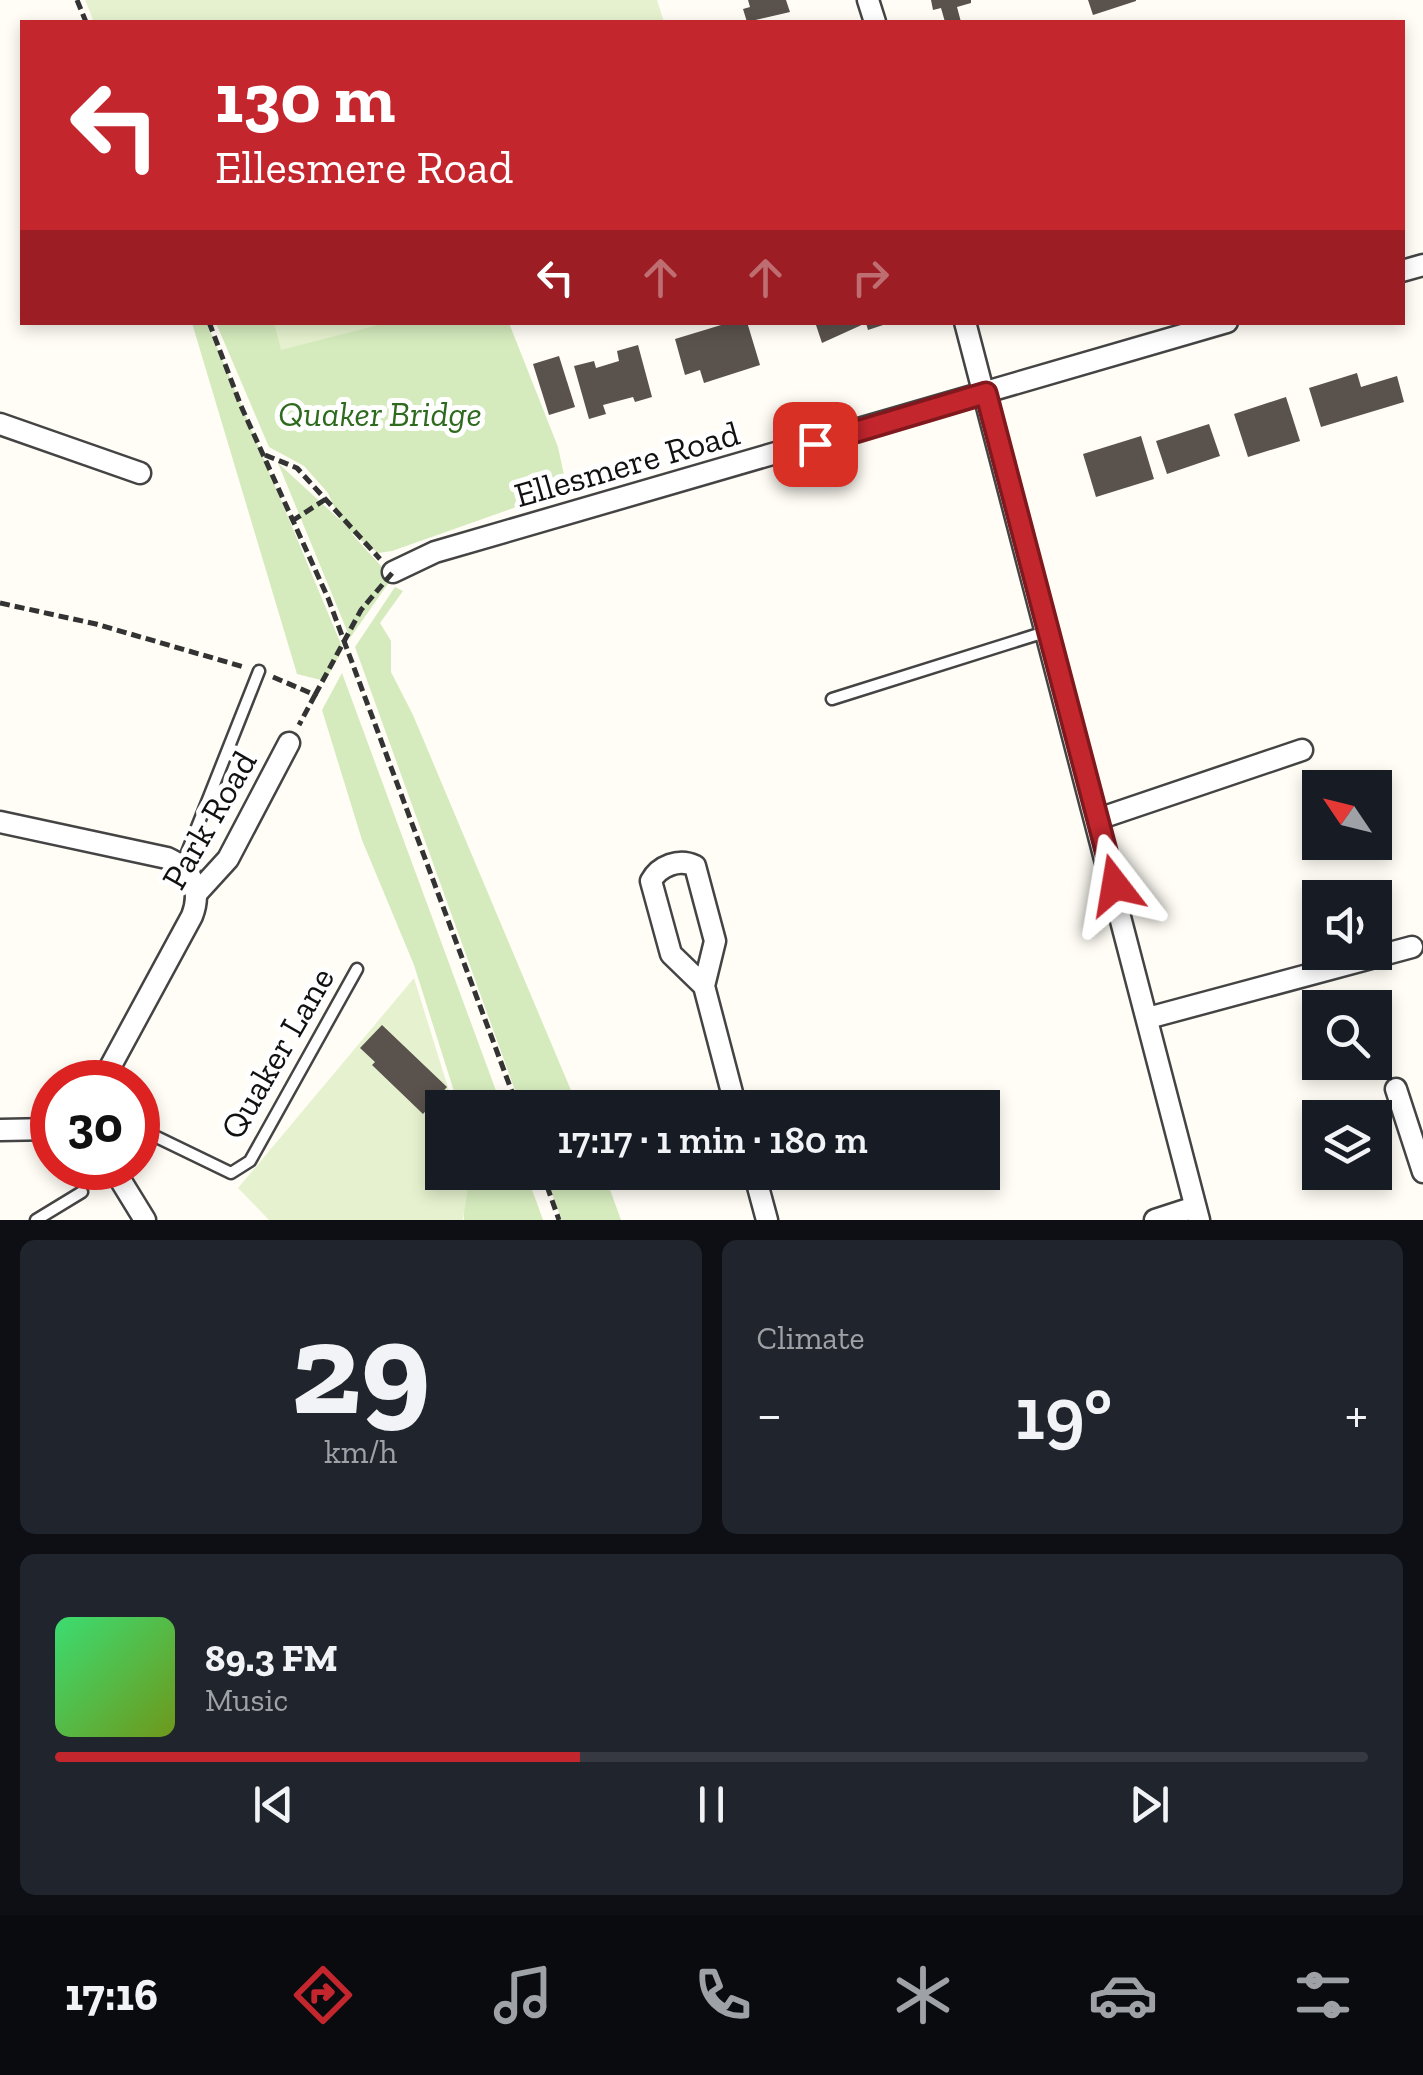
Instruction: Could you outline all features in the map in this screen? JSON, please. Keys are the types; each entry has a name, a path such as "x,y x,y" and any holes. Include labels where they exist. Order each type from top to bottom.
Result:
{"street":[{"path":"966,325 1098,819 1197,1214 1155,1220"},
{"name":"Ellesmere Road","path":"392,572 435,552 1217,325"},
{"path":"0,424 140,472"},
{"name":"Park Road","path":"114,1060 192,916 196,893 228,859 289,743"},
{"path":"1098,819 1302,750"},
{"path":"0,822 167,858 182,865 196,893"},
{"path":"704,986 671,954 651,881 656,872 670,864 695,866 716,941 704,986 731,1090"},
{"path":"1148,1018 1412,947"},
{"path":"1396,1089 1415,1118 1423,1172"},
{"path":"0,1130 30,1129"},
{"path":"127,1190 145,1220"},
{"path":"759,1190 767,1220"}],"lane":[{"path":"832,700 1045,632"},
{"path":"182,865 259,671"},
{"name":"Quaker Lane","path":"160,1139 230,1173 250,1161 357,968"},
{"path":"36,1220 82,1192"}],"path":[{"path":"210,325 328,598 511,1090"},
{"path":"0,604 96,624 259,671 315,695 361,610 392,572 289,462 264,454"},
{"path":"292,521 326,498"},
{"name":"Park Road","path":"289,743 315,695"},
{"path":"548,1190 559,1220"}],"green space":[{"path":"85,0 657,0 663,20 93,20"},
{"path":"193,325 208,325 343,649 325,681 297,674"},
{"name":"Quaker Bridge","path":"217,325 510,325 558,447 567,489 392,551 378,553 350,532 392,578 350,638 278,463 340,520 328,493 304,466 269,447"},
{"path":"275,325 378,325 281,350"},
{"path":"395,587 403,591 380,623 391,641 391,672 413,715 571,1090 515,1090 355,647"},
{"path":"342,673 496,1090 454,1090 414,965 362,840 322,710"},
{"path":"414,978 449,1090 425,1090 425,1190 467,1190 463,1220 269,1220 238,1188"},
{"path":"463,1190 532,1190 543,1220 464,1220"},
{"path":"551,1190 610,1190 621,1220 562,1220"}],"building":[{"path":"748,0 786,0 790,12 746,20 743,9 750,7"},
{"path":"931,0 971,0 957,7 960,20 944,20 941,8 933,10"},
{"path":"1088,0 1136,0 1136,1 1093,15"},
{"path":"721,325 748,325 760,365 704,383 700,370 685,375 675,339"},
{"path":"816,325 862,325 822,343"},
{"path":"638,345 652,397 635,402 633,397 603,405 606,414 589,419 574,366 594,361 596,368 619,361 617,351"},
{"path":"559,356 575,407 549,415 533,364"},
{"path":"1357,373 1361,387 1397,376 1404,402 1321,427 1309,388"},
{"path":"1286,397 1300,441 1248,457 1234,414"},
{"path":"1209,424 1220,456 1167,474 1156,441"},
{"path":"1141,436 1154,479 1096,497 1083,454"},
{"path":"382,1025 447,1087 425,1090 423,1114 372,1065 375,1062 360,1048"}],"route":[{"path":"815,444 986,393 1045,632 1115,885"}]}
